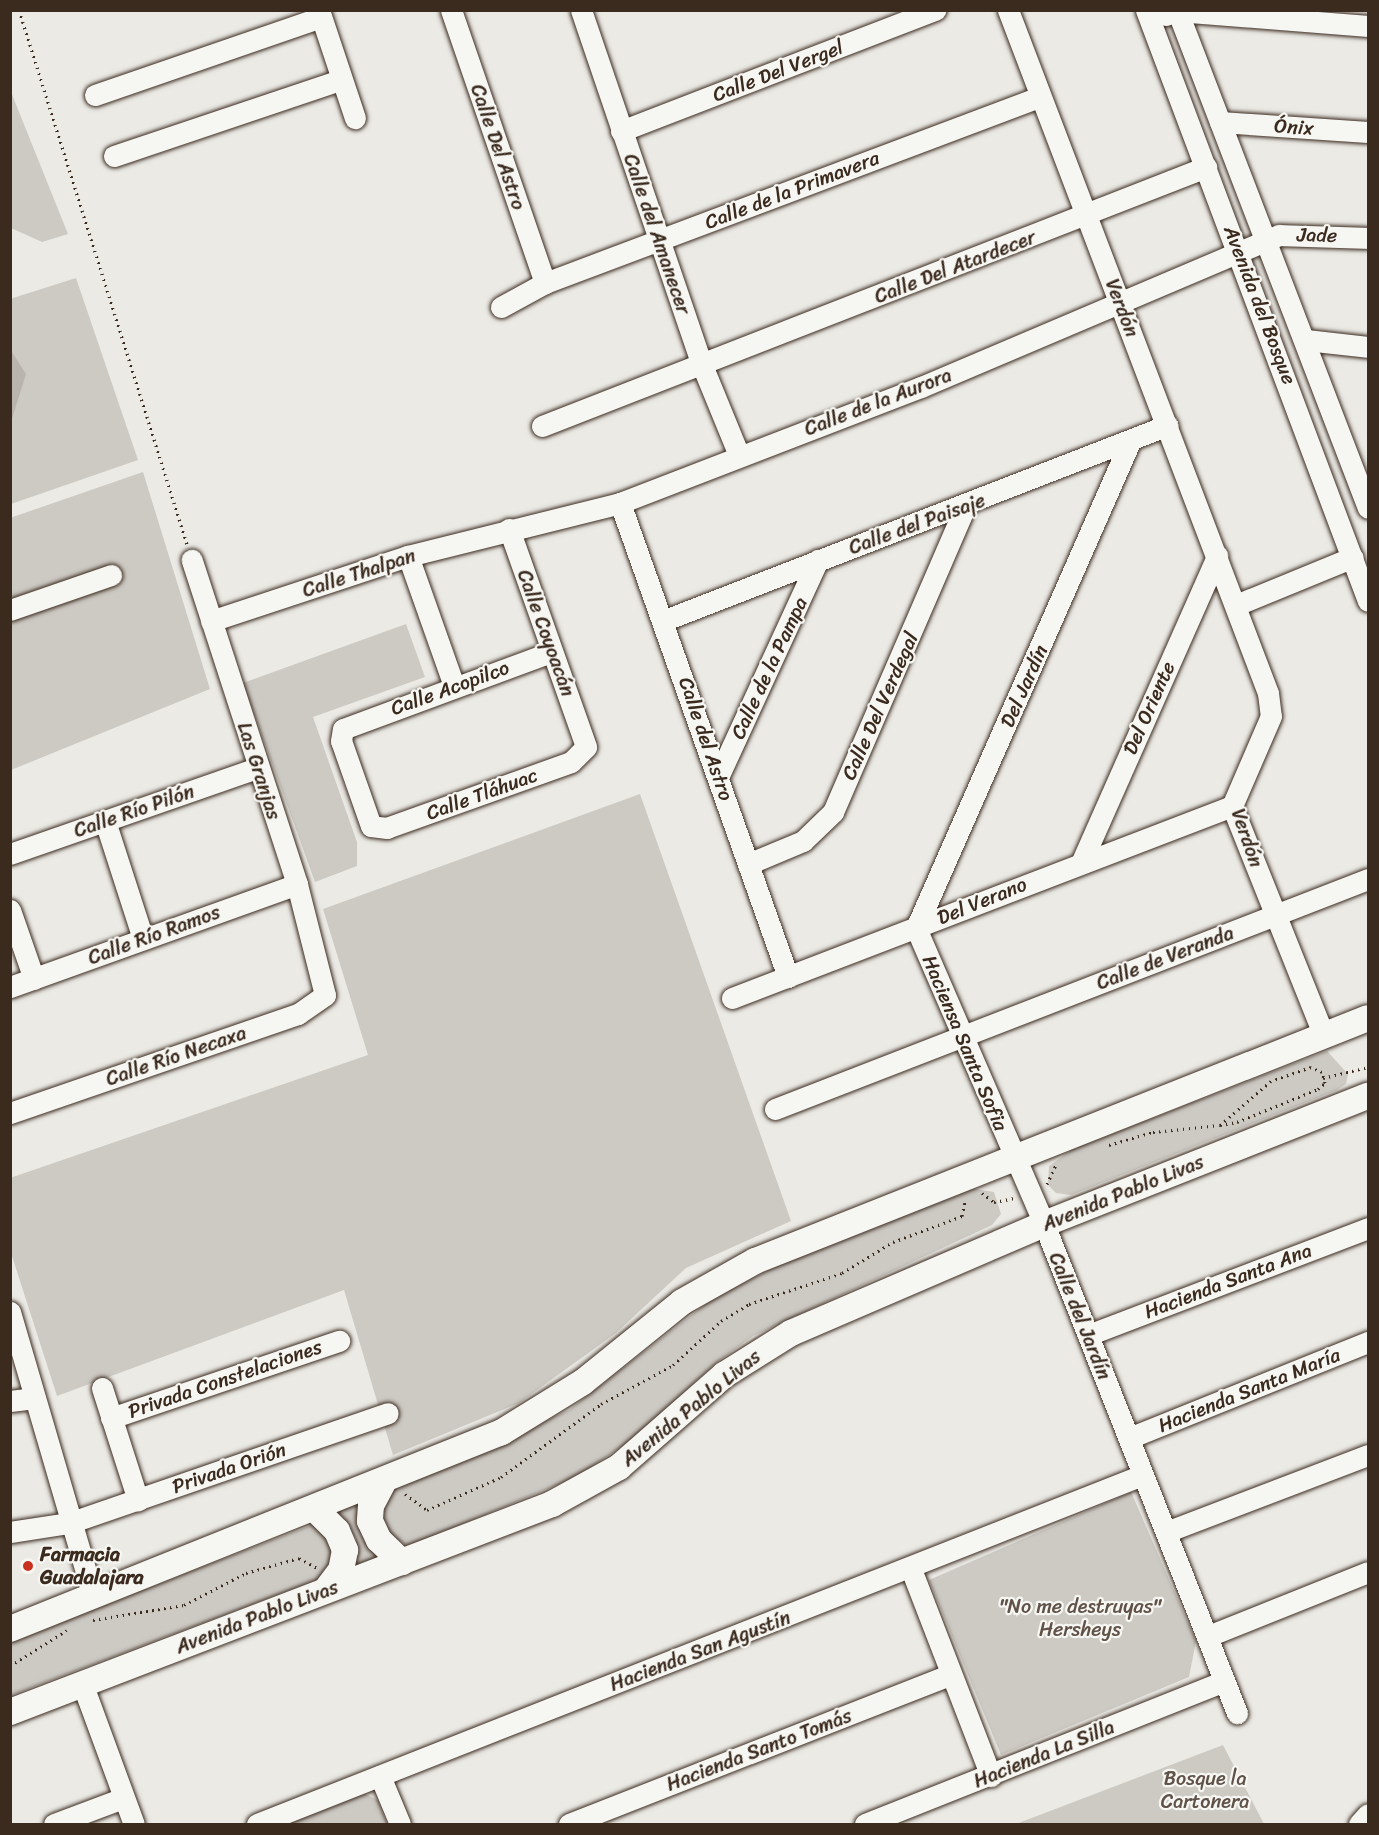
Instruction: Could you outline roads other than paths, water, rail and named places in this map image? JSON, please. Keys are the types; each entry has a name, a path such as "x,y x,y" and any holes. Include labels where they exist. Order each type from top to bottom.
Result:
{"main road":[{"path":"10,1629 315,1509 389,1489 528,1418 725,1275 1368,1018"},
{"name":"Avenida Pablo Livas","path":"10,1712 522,1517 599,1480 647,1446 723,1375 791,1333 1044,1224 1368,1096"},
{"path":"389,1489 371,1505 370,1521 379,1540 402,1562"},
{"path":"315,1509 337,1531 345,1550 341,1570 326,1590"}],"street":[{"name":"Calle Del Astro","path":"452,10 545,283"},
{"name":"Calle Del Vergel","path":"621,131 935,10"},
{"name":"Verdón","path":"1008,10 1039,97 1088,216 1236,604 1271,704 1232,806 1324,1036"},
{"name":"Calle del Amanecer","path":"581,11 702,365 739,455"},
{"path":"1148,15 1177,11 1368,26"},
{"name":"Avenida del Bosque","path":"1177,11 1306,340 1368,508"},
{"path":"95,95 320,14 340,80 355,118"},
{"name":"Avenida del Bosque","path":"1148,15 1242,255 1368,601"},
{"path":"114,156 340,80"},
{"name":"Calle de la Primavera","path":"501,307 545,283 1039,97"},
{"name":"Ónix","path":"1220,122 1368,132"},
{"name":"Calle Del Atardecer","path":"542,426 1088,216 1206,166"},
{"name":"Jade","path":"1242,255 1267,241 1295,233 1368,238"},
{"name":"Calle de la Aurora","path":"508,530 620,503 1242,255"},
{"path":"1306,340 1368,347"},
{"name":"Calle del Paisaje","path":"665,620 1129,444 1168,425"},
{"name":"Del Jardín","path":"916,928 1129,444"},
{"name":"Calle del Astro","path":"620,503 665,620 788,977"},
{"name":"Calle Del Verdegal","path":"748,864 803,841 832,812 966,505"},
{"name":"Calle Thalpan","path":"211,621 408,556 508,530"},
{"name":"Calle Coyoacán","path":"508,530 551,652 586,737"},
{"path":"408,556 454,686"},
{"name":"Del Oriente","path":"1082,861 1217,556"},
{"path":"1236,604 1353,557"},
{"name":"Las Granjas","path":"192,560 297,884 325,983"},
{"name":"Calle de la Pampa","path":"719,775 819,560"},
{"path":"10,610 111,575"},
{"name":"Calle Acopilco","path":"366,818 341,741 350,726 551,652"},
{"name":"Calle Tláhuac","path":"366,818 377,829 387,828 571,762 582,756 586,737"},
{"name":"Calle Río Pilón","path":"10,854 258,768"},
{"name":"Del Verano","path":"732,998 916,928 1082,861 1232,806"},
{"path":"105,821 143,939"},
{"name":"Calle de Veranda","path":"775,1109 1368,879"},
{"name":"Calle Río Ramos","path":"10,987 297,884"},
{"path":"10,910 34,979"},
{"name":"Haciensa Santa Sofia","path":"916,928 1015,1158"},
{"name":"Calle Río Necaxa","path":"10,1113 297,1014 318,1005 325,983"},
{"name":"Calle del Jardín","path":"1015,1158 1029,1195 1044,1224 1142,1475 1208,1635 1222,1682 1237,1713"},
{"name":"Hacienda Santa Ana","path":"1088,1335 1368,1228"},
{"path":"10,1312 69,1523 93,1596"},
{"name":"Privada Constelaciones","path":"111,1418 339,1341"},
{"name":"Hacienda Santa María","path":"1129,1438 1368,1342"},
{"path":"102,1388 138,1500"},
{"path":"10,1401 35,1398"},
{"name":"Privada Orión","path":"10,1532 69,1523 388,1413"},
{"path":"1166,1532 1368,1455"},
{"name":"Hacienda San Agustín","path":"257,1824 911,1569 1142,1475"},
{"path":"911,1569 949,1675 991,1776"},
{"path":"1208,1635 1368,1572"},
{"name":"Hacienda Santo Tomás","path":"569,1824 949,1675"},
{"name":"Hacienda La Silla","path":"865,1824 991,1776 1222,1682"},
{"path":"82,1683 134,1824"},
{"path":"380,1776 400,1824"},
{"path":"54,1824 123,1798"},
{"path":"1359,1824 1368,1814"}],"place":[{"name":"Farmacia Guadalajara","path":"28,1566"}],"park label":[{"name":"\"No me destruyas\" Hersheys","path":"1080,1618"},
{"name":"Bosque la Cartonera","path":"1205,1790"}]}
